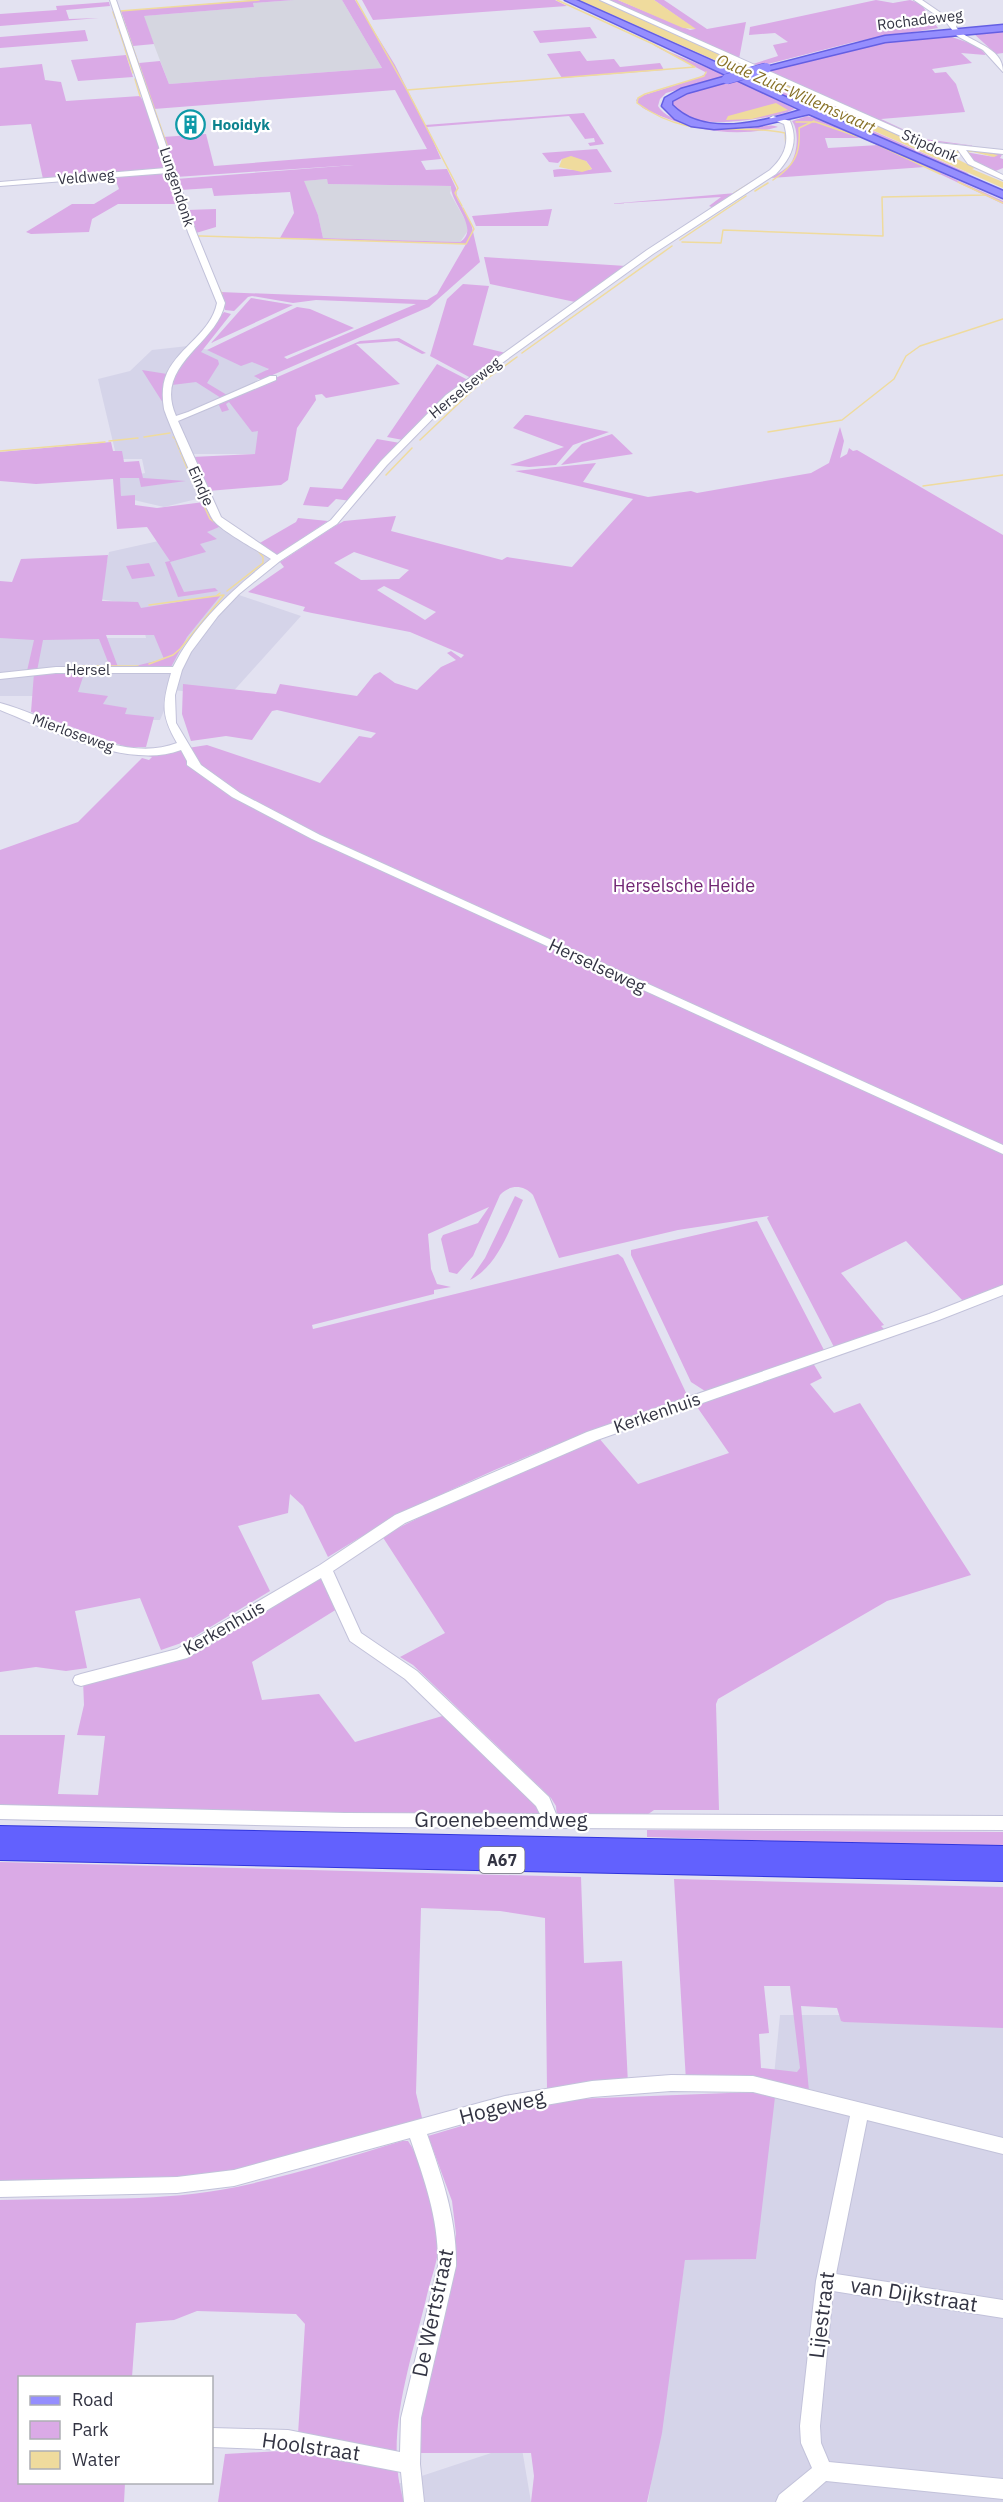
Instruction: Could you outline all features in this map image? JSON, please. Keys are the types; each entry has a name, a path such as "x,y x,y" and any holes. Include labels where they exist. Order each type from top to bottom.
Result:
{"highway":[{"name":"A67","path":"0,1826 129,1838"},
{"name":"A67","path":"0,1836 1003,1856"},
{"name":"A67","path":"0,1850 1003,1871"}],"main road":[{"name":"Stipdonk","path":"569,0 1003,195"},
{"name":"Rochadeweg","path":"808,108 776,119 727,126 699,123 681,116 668,107 670,98 684,91 842,48 957,31 1003,29"}],"street":[{"name":"Lungendonk","path":"112,0 221,308 216,319 179,362"},
{"path":"603,0 926,144 1003,152"},
{"path":"917,0 971,41 986,48 1003,70"},
{"name":"Herselseweg","path":"776,119 789,129 791,146 787,157 773,172 650,252 449,397 384,463 334,522 277,559 235,592 214,614 186,652 177,670 170,695 170,732 197,768 211,780 316,837 1003,1150"},
{"path":"961,149 968,160 1003,178"},
{"name":"Veldweg","path":"0,184 171,170"},
{"name":"Eindje","path":"179,362 170,373 165,397 172,420 217,519 277,559"},
{"path":"172,420 273,378"},
{"name":"Hersel","path":"0,676 56,670 177,670"},
{"name":"Mierloseweg","path":"0,706 108,747 147,751 179,746"},
{"name":"Kerkenhuis","path":"81,1680 181,1654 325,1569 400,1519 592,1436 934,1317 1003,1290"},
{"path":"325,1569 355,1637 411,1675 543,1802 550,1819"},
{"name":"Groenebeemdweg","path":"0,1812 322,1820 550,1819 1003,1823"},
{"name":"Hogeweg","path":"0,2189 177,2185 234,2178 544,2096 671,2083 753,2084 1003,2146"},
{"name":"Lijestraat","path":"823,2471 812,2443 810,2426 825,2281 861,2111"},
{"name":"De Wertstraat","path":"414,2502 410,2463 411,2418 447,2266 449,2245 444,2214 416,2129"},
{"name":"van Dijkstraat","path":"825,2281 1003,2309"},
{"name":"Hoolstraat","path":"213,2438 288,2440 410,2463"},
{"path":"786,2502 823,2471 1003,2489"}],"shaded area":[{"path":"342,0 382,68 169,84 143,16 254,7 253,3"},
{"path":"327,179 329,184 452,186 450,193 468,225 467,232 460,242 323,238 318,215 303,181"},
{"path":"188,346 274,362 239,400 259,427 256,454 193,454 205,497 164,507 121,497 119,478 145,473 142,459 117,459 98,379 130,371 152,350"},
{"path":"226,526 274,557 236,594 301,616 229,696 173,690 160,720 96,720 100,696 0,696 0,638 146,638 139,605 99,599 109,552"},
{"path":"780,2015 1003,2015 1003,2502 648,2502 685,2260 756,2259"},
{"path":"521,2443 531,2502 343,2502"}],"green space":[{"path":"257,0 294,0 253,3 254,7 144,16 154,44 133,46 121,11"},
{"path":"342,0 355,0 395,65 425,125 584,113 604,144 590,146 588,143 595,142 594,138 585,139 569,116 427,127 441,159 421,161 426,170 447,169 456,188 457,198 471,223 480,262 429,307 261,380 254,376 269,369 252,362 241,366 207,350 297,307 310,309 354,328 284,357 287,359 416,304 316,300 293,303 252,296 234,311 225,310 220,292 427,300 437,294 466,244 280,238 294,213 290,192 214,196 212,188 180,190 176,179 354,165 176,177 163,137 206,134 214,166 427,149 395,90 154,109 139,63 160,61 169,84 382,68","holes":["327,179 328,184 451,186 466,223 466,237 460,242 323,238 318,215 304,181"]},
{"path":"362,0 555,0 567,6 373,20"},
{"path":"573,0 579,0 970,174 956,172"},
{"path":"608,0 618,0 690,30 695,29 654,0 664,0 707,29 746,22 739,59"},
{"path":"876,0 893,3 910,0 921,4 938,28 854,42 756,67 745,62 753,64 778,56 773,45 788,42 775,33 749,35 750,27"},
{"path":"109,2 110,6 66,10 69,19 99,18 0,26 0,14 57,10 56,6"},
{"path":"590,27 597,38 540,43 533,31"},
{"path":"85,30 88,41 0,48 0,37"},
{"path":"1003,31 1003,53 996,54 973,33"},
{"path":"946,35 978,46 986,55 961,53 972,63 932,69 935,73 946,72 956,84 965,112 881,119 924,139 976,146 924,141 763,71 860,46"},
{"path":"653,45 734,79 795,109 768,117 726,122 705,122 676,112 671,101 684,92 726,80 720,78 666,93 660,99 658,106 673,118 698,125 736,129 778,127 747,132 717,131 673,121 649,111 640,106 636,100 641,96 707,73"},
{"path":"580,51 587,61 614,59 620,67 660,63 664,70 562,78 547,54"},
{"path":"126,55 133,77 78,81 71,60"},
{"path":"42,64 45,80 61,82 66,101 140,96 148,109 165,169 43,179 31,124 0,126 0,68"},
{"path":"807,114 814,114 862,135 822,120 860,138 825,138 828,148 879,145 1003,201 1003,204 925,167 771,178 787,167 793,158 797,135 792,121 807,116 818,119"},
{"path":"597,149 612,172 554,177 553,170 592,169 586,161 562,159 558,163 549,162 542,153"},
{"path":"972,150 1003,153 1000,158 1003,159 1003,168 993,172 974,162 965,152 994,157"},
{"path":"167,172 177,204 118,204 92,219 89,232 31,234 26,232 72,204 94,204 119,189 114,176"},
{"path":"736,193 714,208 709,206 721,197 608,204"},
{"path":"216,209 216,227 196,233 187,210"},
{"path":"552,209 548,226 476,226 472,216"},
{"path":"484,257 626,266 575,302 490,284"},
{"path":"463,284 489,286 473,345 506,353 471,378 430,356 447,299"},
{"path":"251,298 293,305 211,343"},
{"path":"224,312 231,314 201,352 218,360 219,364 207,383 227,395 221,398 196,382 172,385 177,369"},
{"path":"399,338 426,353 422,354 397,341 356,344 400,384 326,398 322,394 315,395 316,400 297,428 288,480 281,485 208,491 192,457 255,454 258,431 252,432 229,402 226,404 229,410 222,412 218,403 360,341"},
{"path":"437,364 468,380 403,440 387,437"},
{"path":"142,370 167,374 163,403"},
{"path":"525,415 609,432 573,445 556,465 529,467 510,465 564,447 513,428"},
{"name":"Herselsche Heide","path":"840,427 844,441 840,458 847,454 849,448 853,451 857,450 1003,535 1003,1285 963,1301 906,1241 841,1273 884,1325 881,1326 884,1329 834,1347 767,1218 769,1216 678,1230 559,1258 533,1195 521,1188 508,1189 500,1195 473,1256 457,1274 449,1272 441,1239 443,1235 478,1223 489,1207 428,1234 431,1269 437,1284 451,1287 434,1290 434,1294 312,1325 313,1329 618,1254 623,1258 688,1397 503,1466 414,1508 328,1557 303,1506 290,1494 288,1513 238,1526 270,1591 187,1641 161,1650 140,1598 75,1611 87,1668 66,1671 36,1667 0,1672 0,850 78,822 142,758 149,760 152,757 143,755 207,745 320,783 359,736 371,738 376,733 277,710 272,711 252,740 226,736 191,741 182,714 183,684 276,694 280,684 357,696 374,675 380,672 395,683 417,690 441,667 456,660 447,653 451,651 461,658 464,655 410,632 303,611 305,607 248,592 284,567 280,562 344,521 396,516 391,531 502,560 507,557 572,567 633,499 515,471 596,463 583,482 648,497 691,491 697,493 811,473 829,463","holes":["354,552 409,570 399,579 361,580 334,563","384,586 436,612 425,620 377,590"]},
{"path":"612,434 633,454 561,465 582,444"},
{"path":"377,439 400,443 351,501 336,499 328,507 303,505 310,487 342,489"},
{"path":"111,442 113,451 122,451 124,462 139,461 143,478 186,481 141,487 139,478 120,478 121,496 135,495 135,505 157,508 204,502 210,516 222,526 207,532 217,539 200,544 206,552 170,562 184,592 215,588 218,591 178,597 165,562 170,561 147,527 117,529 113,479 36,484 0,481 0,452"},
{"path":"298,518 328,521 277,555 258,544 296,522"},
{"path":"108,555 102,601 138,602 141,608 221,595 187,637 171,667 127,668 164,659 154,635 106,635 118,667 110,667 99,639 43,640 37,671 27,671 34,640 0,638 0,581 12,582 21,559"},
{"path":"149,563 155,576 132,579 126,566"},
{"path":"85,671 78,692 108,696 103,704 127,708 125,714 154,717 146,747 126,747 31,712 34,673"},
{"path":"515,1196 523,1200 508,1234 488,1266 470,1280 485,1258"},
{"path":"757,1221 824,1350 705,1391 691,1382 631,1255 631,1250"},
{"path":"813,1363 822,1378 810,1384 834,1413 860,1403 971,1575 887,1601 718,1699 716,1704 719,1810 654,1810 647,1815 557,1818 556,1806 551,1798 413,1665 400,1657 445,1633 382,1536 493,1481 598,1437 638,1484 729,1453 695,1404"},
{"path":"322,1572 337,1609 252,1662 262,1700 319,1694 355,1742 449,1714 540,1801 545,1818 0,1808 0,1735 65,1735 58,1794 98,1795 105,1736 77,1735 84,1705 83,1680 162,1661"},
{"path":"647,1830 1003,1832 1003,1848 647,1837"},
{"path":"0,1862 581,1877 584,1963 622,1961 628,2084 547,2089 545,1918 500,1911 421,1908 416,2093 423,2122 279,2162 201,2176 0,2184"},
{"path":"674,1879 1003,1887 1003,2028 844,2022 841,2021 837,2008 801,2006 809,2091 761,2078 686,2081","holes":["764,1986 790,1986 800,2068 797,2072 761,2068 759,2034 769,2033"]},
{"path":"754,2092 775,2097 756,2259 685,2260 662,2433 647,2502 531,2502 534,2476 531,2453 416,2453 413,2447 456,2234 452,2201 428,2136 515,2110 574,2099"},
{"path":"408,2141 426,2176 436,2215 439,2248 408,2371 398,2424 398,2477 404,2502 218,2502 225,2454 297,2450 305,2324 296,2314 197,2311 174,2320 136,2323 132,2376 18,2376 18,2484 125,2484 124,2502 0,2502 0,2200 139,2198 194,2194 243,2185"}],"water":[{"name":"Oude Zuid-Willemsvaart","path":"579,0 599,0 931,148 972,150 998,155 994,157 973,152 947,154 975,168 972,169 1003,182 1003,188"},
{"path":"618,0 654,0 696,29 683,28"},
{"path":"776,103 788,110 752,119 726,120 728,116"},
{"path":"571,156 586,161 592,169 582,172 559,167 562,159"}],"waterway":[{"path":"167,145 120,11 259,0"},
{"path":"356,0 407,90"},
{"path":"407,90 695,67 653,44 557,0"},
{"path":"113,12 115,18"},
{"path":"116,20 118,28"},
{"path":"119,30 125,48"},
{"path":"125,49 133,73"},
{"path":"706,72 704,76 645,94 638,98 637,103 675,123 693,127 785,133 786,147"},
{"path":"135,79 140,96"},
{"path":"407,90 458,188 455,193 462,206"},
{"path":"796,122 812,122"},
{"path":"773,180 786,170 795,158 799,145 799,128 812,122"},
{"name":"Oude Zuid-Willemsvaart","path":"812,122 856,136"},
{"name":"Oude Zuid-Willemsvaart","path":"870,141 940,174"},
{"path":"734,193 757,179"},
{"path":"958,182 1003,203"},
{"path":"755,191 768,183"},
{"path":"682,242 721,243 723,230 883,236 882,197 985,195"},
{"path":"680,240 746,196"},
{"path":"198,239 198,236 201,236 466,244 474,229 463,208"},
{"path":"522,353 672,246"},
{"path":"218,286 222,294"},
{"path":"768,432 842,420 894,379 906,356 920,346 1003,319"},
{"path":"481,383 517,357"},
{"path":"420,440 476,387"},
{"path":"144,437 170,433"},
{"path":"109,441 138,438"},
{"path":"176,441 179,449"},
{"path":"0,451 105,442"},
{"path":"386,475 412,448"},
{"path":"182,456 187,468"},
{"path":"188,472 193,483"},
{"path":"923,486 1003,475"},
{"path":"195,486 198,494"},
{"path":"200,497 210,519 223,528"},
{"path":"227,591 263,563 263,557 258,551"},
{"path":"216,596 220,593"},
{"path":"149,664 173,655 180,649 224,595 216,596"},
{"path":"149,605 216,596"},
{"path":"79,666 138,666"}],"place":[{"name":"Hooidyk","path":"191,125"}]}
